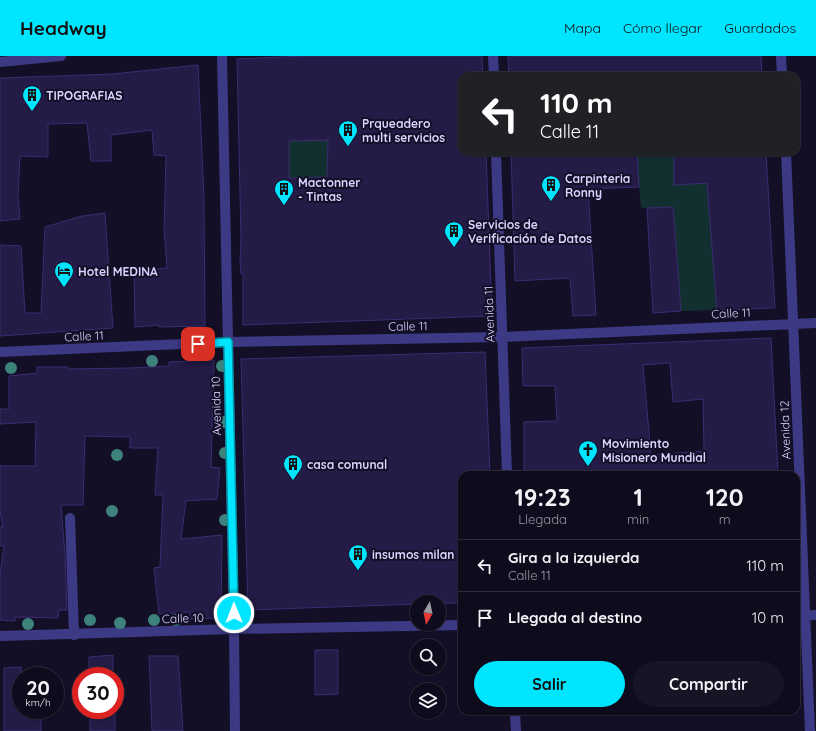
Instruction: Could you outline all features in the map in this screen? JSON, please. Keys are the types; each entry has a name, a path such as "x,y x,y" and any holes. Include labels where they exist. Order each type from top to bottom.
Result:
{"street":[{"path":"0,62 61,56"},
{"name":"Avenida 10","path":"222,56 235,731"},
{"path":"493,56 494,72"},
{"path":"781,56 782,72"},
{"name":"Avenida 11","path":"496,156 507,471"},
{"name":"Avenida 12","path":"786,156 797,471"},
{"name":"Calle 11","path":"0,352 228,342 503,337 816,323"},
{"path":"70,518 74,635"},
{"name":"Avenida 12","path":"800,580 801,616 810,731"},
{"path":"801,616 816,615"},
{"name":"Calle 10","path":"0,636 74,635 234,629 458,625"},
{"path":"515,715 516,731"}],"green space":[{"path":"328,140 327,177 289,178 289,141"},
{"path":"637,156 674,156 674,184 708,183 717,310 681,311 673,207 641,208"}],"building":[{"path":"305,56 482,56 483,72 458,72 458,156 486,156 492,316 243,325 243,274 241,274 240,261 241,239 237,59","holes":["328,140 327,177 289,178 289,141"]},
{"path":"508,56 761,56 762,72 509,72"},
{"path":"198,65 204,198 205,326 159,327 159,325 135,327 134,271 167,268 164,230 166,156 154,155 152,130 111,135 111,161 91,161 87,123 48,124 48,157 20,156 18,195 20,219 0,221 0,78 113,74"},
{"path":"511,156 637,156 639,187 588,189 596,315 573,316 570,278 515,281"},
{"path":"674,156 766,156 775,308 717,310 707,183 674,185"},
{"path":"673,207 681,311 653,313 647,208"},
{"path":"105,213 113,328 0,336 0,245 21,246 25,313 41,313 45,227 82,216"},
{"path":"771,338 778,471 524,471 524,422 557,421 555,386 523,386 522,348","holes":["670,363 673,402 703,399 704,451 651,455 643,365"]},
{"path":"485,352 490,471 458,471 458,603 446,603 446,595 410,595 410,604 248,610 241,359"},
{"path":"214,360 211,467 220,468 217,499 186,501 181,539 222,535 221,618 190,619 190,612 159,614 154,568 160,567 163,495 155,495 158,448 130,448 130,437 85,436 83,505 61,505 67,610 59,610 58,618 15,617 15,621 0,620 0,574 4,546 0,546 0,527 3,527 0,512 0,466 35,466 36,422 0,424 0,409 9,409 9,376 37,373 37,367 68,367 68,369 129,368 169,366 169,362"},
{"path":"315,650 338,650 338,694 315,695"},
{"path":"113,655 113,667 89,667 89,657"},
{"path":"149,656 178,656 183,731 152,731"},
{"path":"4,668 12,668 12,719 41,719 41,731 4,731"},
{"path":"90,719 115,719 115,731 90,731"}],"place":[{"name":"TIPOGRAFIAS","path":"32,112"},
{"name":"Prqueadero multi servicios","path":"348,147"},
{"name":"Carpinteria Ronny","path":"551,202"},
{"name":"Mactonner - Tintas","path":"284,206"},
{"name":"Servicios de Verificación de Datos","path":"454,248"},
{"name":"Hotel MEDINA","path":"64,288"},
{"name":"Movimiento Misionero Mundial","path":"588,467"},
{"name":"casa comunal","path":"293,481"},
{"name":"insumos milan","path":"358,571"}],"route":[{"path":"198,344 228,342 234,613"}]}
